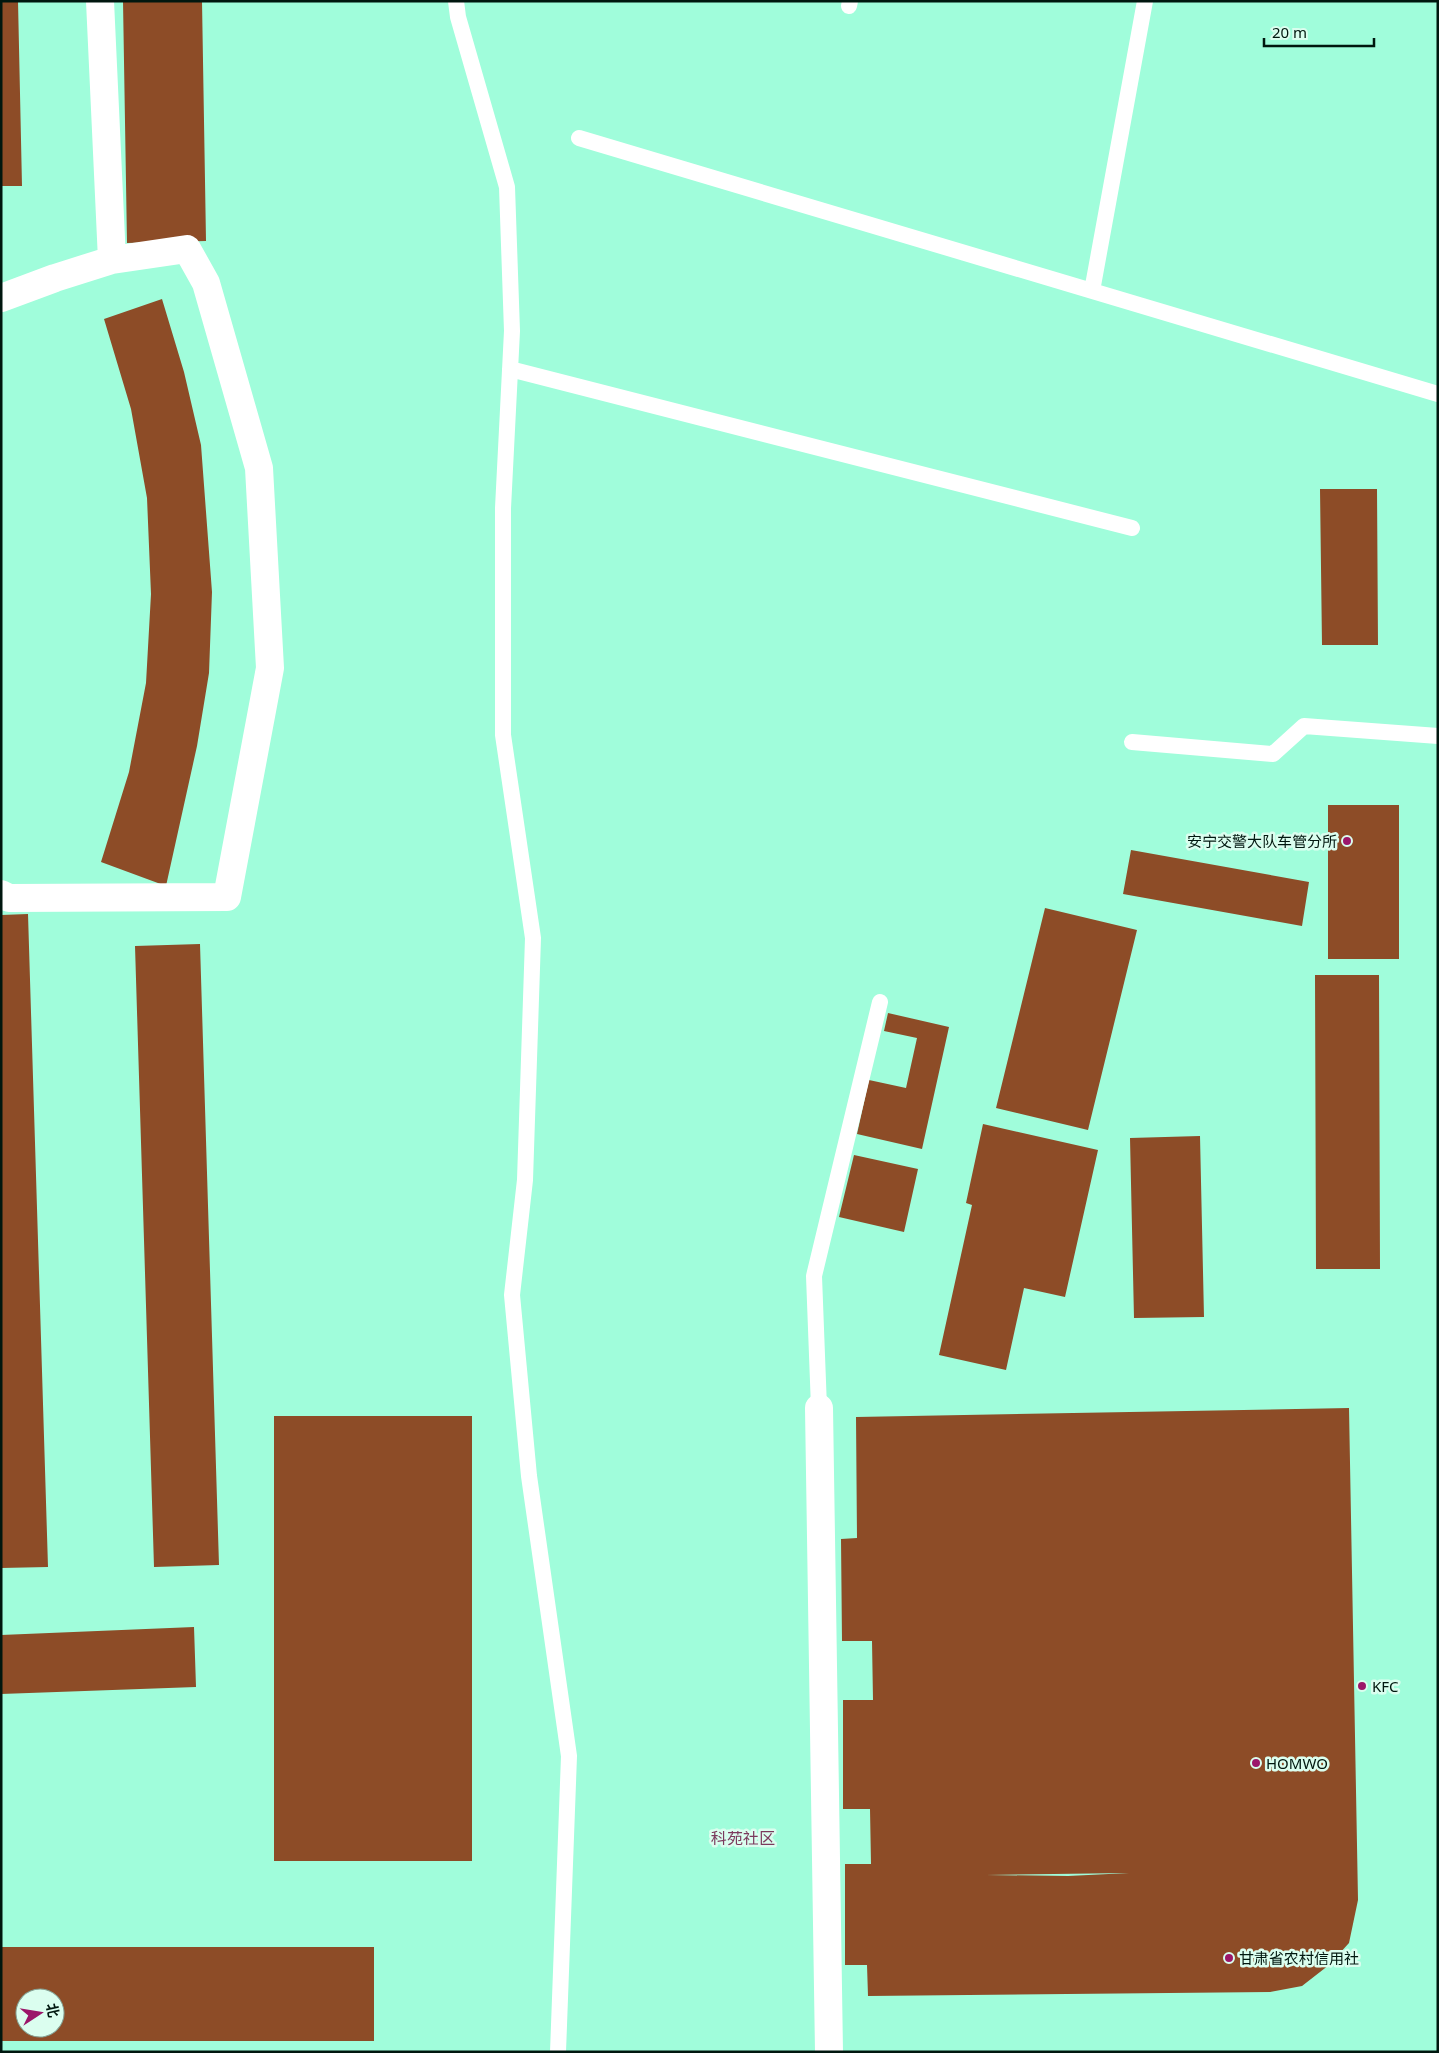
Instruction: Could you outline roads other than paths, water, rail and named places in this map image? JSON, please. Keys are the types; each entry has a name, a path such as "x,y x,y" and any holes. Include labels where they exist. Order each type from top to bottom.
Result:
{"street":[{"path":"100,1 112,260"},
{"path":"1,298 112,260 187,250 206,283 259,468 270,668 227,897 9,898 1,894"},
{"path":"818,1408 829,2052"}],"lane":[{"path":"456,1 458,17 507,188 512,331 503,508 503,735 533,938 525,1180 512,1295 529,1476 569,1756 558,2052"},
{"path":"1092,291 1145,1"},
{"path":"579,138 1438,394"},
{"path":"510,369 1132,528"},
{"path":"1132,742 1273,754 1304,726 1438,736"},
{"path":"818,1408 814,1276 880,1002"}],"place":[{"name":"安宁交警大队车管分所","path":"1347,841"},
{"name":"KFC","path":"1362,1686"},
{"name":"HOMWO","path":"1256,1763"},
{"name":"甘肃省农村信用社","path":"1229,1958"}],"district":[{"name":"科苑社区","path":"743,1838"}]}
